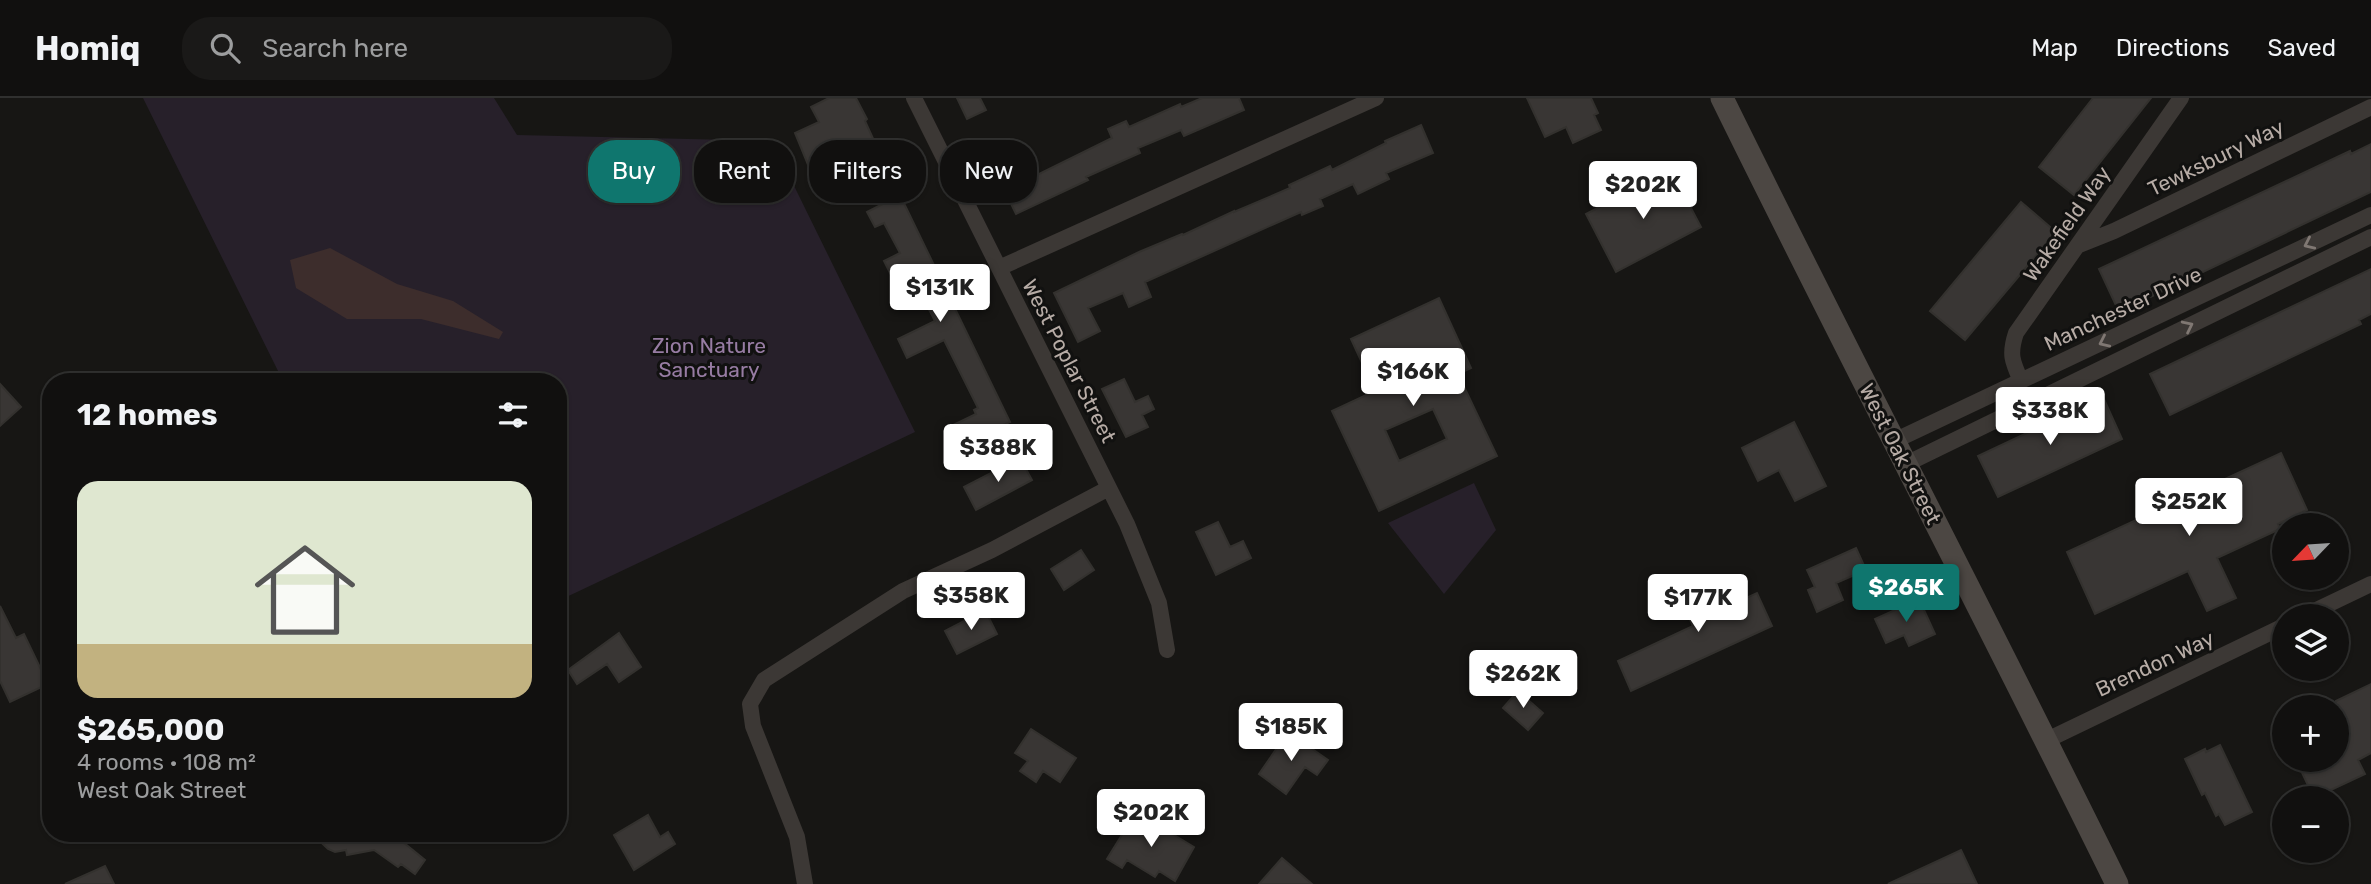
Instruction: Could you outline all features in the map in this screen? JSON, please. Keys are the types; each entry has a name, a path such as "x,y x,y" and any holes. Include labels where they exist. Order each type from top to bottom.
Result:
{"main road":[{"name":"West Oak Street","path":"1722,98 2117,884"}],"street":[{"name":"West Poplar Street","path":"914,98 1109,488 1159,603 1167,650"},
{"path":"999,268 1376,98"},
{"name":"Wakefield Way","path":"2021,381 2013,365 2010,350 2016,333 2181,98"},
{"name":"Tewksbury Way","path":"2079,245 2114,231 2371,107"},
{"name":"Manchester Drive","path":"1894,441 2371,215"},
{"name":"Manchester Drive","path":"1906,464 2371,237"},
{"path":"805,884 797,838 753,726 750,704 764,680 903,591 992,550 1109,488"},
{"path":"2329,604 2371,584"},
{"name":"Brendon Way","path":"2045,741 2272,632"}],"green space":[{"name":"Zion Nature Sanctuary","path":"143,98 494,98 517,135 730,140 694,140 694,203 795,203 795,188 915,432 567,597 567,373 279,373"},
{"path":"1474,483 1496,530 1444,594 1388,523"}],"shaded area":[{"path":"330,248 397,284 453,301 503,332 499,339 421,319 347,319 296,288 290,260"}],"building":[{"path":"829,98 856,98 874,140 809,140 809,167 795,133 819,122 811,107"},
{"path":"957,98 980,98 986,110 967,119"},
{"path":"1202,98 1239,98 1244,110 1184,136 1181,130 1138,148 1140,153 1086,177 1088,180 1016,214 1011,203 1037,203 1037,175 1112,138 1108,129 1126,121 1129,127 1180,104 1181,107"},
{"path":"1527,98 1591,98 1598,113 1594,115 1601,130 1573,143 1566,127 1545,137"},
{"path":"2093,98 2151,98 2074,195 2039,167"},
{"path":"1421,125 1433,153 1386,173 1389,179 1358,194 1353,184 1320,199 1323,206 1302,215 1301,212 1145,282 1151,297 1129,307 1123,293 1088,308 1100,331 1078,342 1054,293 1139,252 1290,188 1289,185 1330,166 1332,170"},
{"path":"2371,144 2371,192 2119,312 2099,269 2350,151 2351,154"},
{"path":"1671,170 1701,227 1616,272 1586,214"},
{"path":"2021,202 2056,232 1965,340 1930,311"},
{"path":"884,203 904,203 1010,422 992,430 995,438 961,453 949,427 976,414 974,410 978,408 944,340 907,358 898,339 935,321 913,279 897,287 884,261 900,253 884,223 875,227 867,212"},
{"path":"2371,269 2371,314 2359,320 2361,324 2170,415 2150,374"},
{"path":"1439,298 1471,368 1458,374 1497,456 1379,511 1332,411 1375,391 1351,339","holes":["1433,409 1447,439 1399,461 1385,430"]},
{"path":"1124,379 1135,402 1148,396 1154,409 1142,415 1148,427 1126,437 1102,389"},
{"path":"0,384 21,407 0,426"},
{"path":"2103,397 2122,439 1998,497 1978,456"},
{"path":"1794,422 1826,486 1795,501 1779,470 1758,481 1742,448"},
{"path":"2281,453 2307,510 2301,513 2272,513 2272,533 2217,558 2236,598 2207,611 2188,571 2095,614 2067,552"},
{"path":"1020,458 1032,480 976,510 964,487"},
{"path":"1218,522 1230,547 1243,541 1251,558 1216,575 1196,532"},
{"path":"1856,548 1866,570 1836,583 1843,600 1817,612 1808,590 1815,587 1807,570"},
{"path":"1081,550 1094,570 1064,590 1051,569"},
{"path":"1710,579 1717,593 1726,589 1733,604 1757,593 1772,626 1631,691 1618,661 1693,626 1678,594"},
{"path":"1919,599 1935,634 1909,646 1904,635 1886,643 1875,619"},
{"path":"0,606 16,638 24,634 42,672 42,687 10,702 0,681"},
{"path":"985,610 997,634 957,654 945,631"},
{"path":"619,633 641,667 619,682 607,664 577,684 568,670"},
{"path":"2371,684 2371,753 2358,760 2365,774 2340,786 2308,786 2302,772 2349,772 2348,695"},
{"path":"1518,691 1543,713 1528,730 1503,708"},
{"path":"1031,729 1076,758 1060,782 1043,771 1036,782 1020,771 1028,761 1015,753"},
{"path":"1288,732 1328,760 1317,775 1305,767 1286,794 1259,774"},
{"path":"2220,745 2252,812 2225,825 2219,814 2216,816 2205,793 2202,795 2185,759"},
{"path":"1136,812 1194,847 1175,881 1159,871 1155,877 1127,860 1122,868 1107,859"},
{"path":"648,815 660,837 668,832 675,844 634,870 614,835"},
{"path":"321,842 403,842 425,860 415,874 401,864 398,867 374,850 347,855 346,850 335,852"},
{"path":"1961,850 1977,884 1888,884"},
{"path":"1282,858 1312,884 1259,884"},
{"path":"105,866 114,884 65,884"}]}
